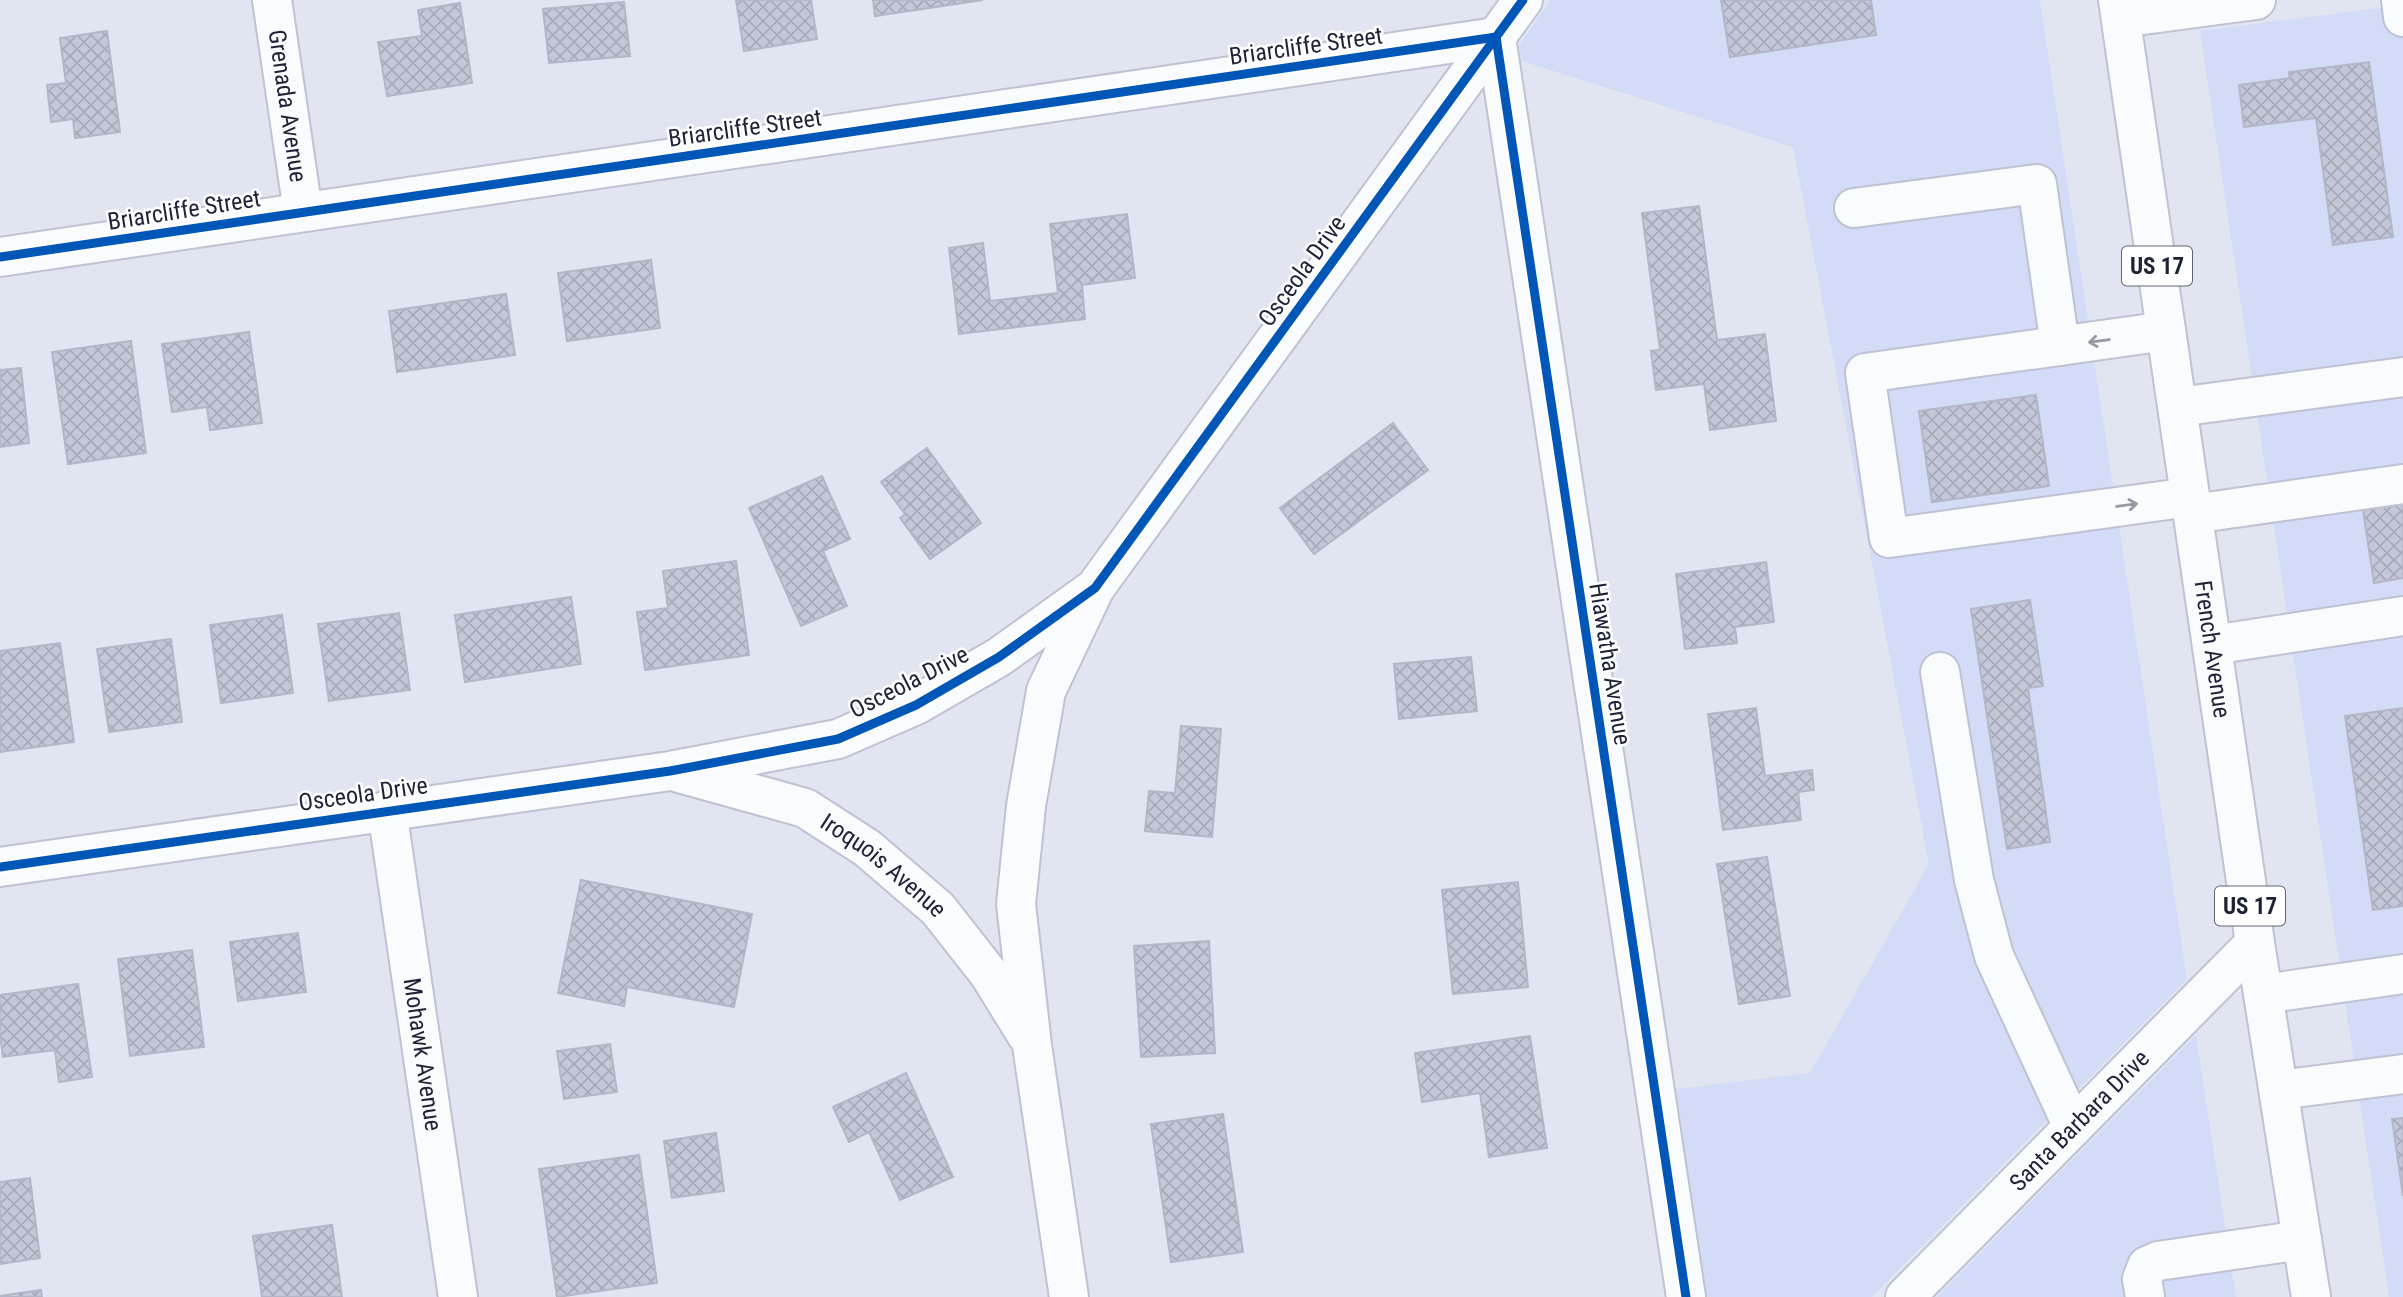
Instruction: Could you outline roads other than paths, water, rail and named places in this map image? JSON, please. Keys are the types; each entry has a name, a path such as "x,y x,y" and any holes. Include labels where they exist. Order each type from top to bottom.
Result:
{"street":[{"name":"Grenada Avenue","path":"272,0 303,212"},
{"name":"Osceola Drive","path":"0,867 670,771 838,738 916,705 999,657 1095,588 1523,0"},
{"path":"2120,9 2256,0"},
{"path":"2401,0 2403,17"},
{"name":"French Avenue","path":"2120,9 2255,943 2311,1297"},
{"name":"Briarcliffe Street","path":"0,257 1496,37"},
{"name":"Hiawatha Avenue","path":"1496,37 1686,1297"},
{"path":"1854,208 2038,184 2060,346"},
{"path":"2166,331 1865,373 1888,538 2079,512 2192,505 2403,484"},
{"path":"2178,407 2403,377"},
{"name":"Iroquois Avenue","path":"1069,1297 1032,1045 1016,904 1026,806 1046,691 1095,588"},
{"path":"2212,645 2403,616"},
{"path":"1940,672 1974,880 1994,956 2073,1127"},
{"name":"Iroquois Avenue","path":"670,771 805,808 867,848 938,909 989,974 1032,1045"},
{"name":"Mohawk Avenue","path":"387,810 458,1297"},
{"name":"Santa Barbara Drive","path":"1905,1297 2255,943"},
{"path":"2263,994 2403,974"},
{"path":"2279,1090 2403,1074"},
{"path":"2146,1297 2142,1279 2147,1266 2158,1261 2302,1240"}]}
